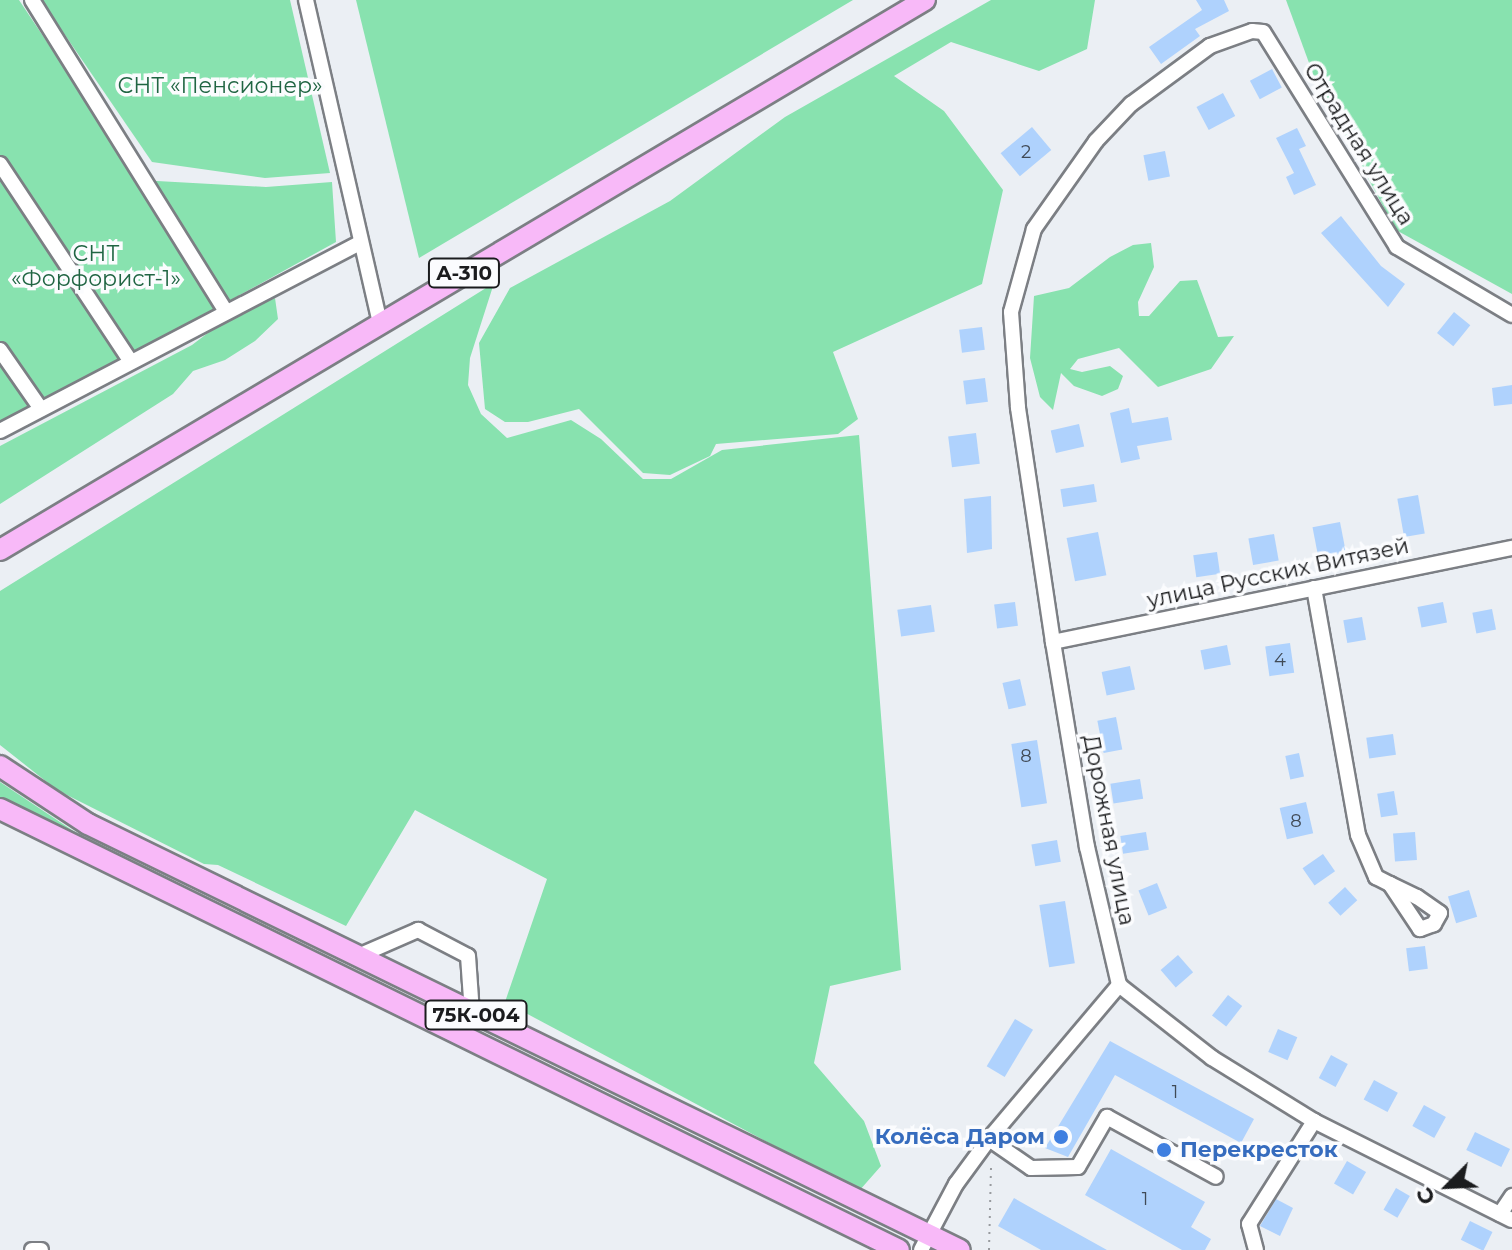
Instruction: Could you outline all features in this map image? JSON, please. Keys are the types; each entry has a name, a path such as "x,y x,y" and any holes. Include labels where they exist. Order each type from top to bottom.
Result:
{"highway":[{"name":"А-310","path":"1,550 925,0"},
{"name":"75К-004","path":"0,766 88,824 472,1013 925,1242 960,1250"},
{"name":"75К-004","path":"0,809 899,1250"}],"street":[{"path":"32,0 226,312"},
{"path":"306,0 380,323"},
{"name":"Дорожная улица","path":"1119,985 1087,847 1053,642 1018,408 1011,312 1034,229 1070,173 1131,104 1210,46 1236,33 1263,32"},
{"name":"Отрадная улица","path":"1263,32 1397,247 1512,315"},
{"path":"0,164 129,359"},
{"path":"0,431 129,359 361,242"},
{"path":"0,350 41,409"},
{"name":"улица Русских Витязей","path":"1053,642 1512,548"},
{"path":"1314,588 1358,835 1376,877 1390,884"},
{"path":"356,957 418,930 468,956 472,1013"},
{"path":"925,1242 989,1139 1119,985 1212,1058 1314,1121 1506,1217 1512,1196"},
{"path":"989,1139 1031,1168 1078,1167 1107,1117 1216,1177"},
{"path":"1253,1244 1249,1224 1314,1121"},
{"path":"32,1250 41,1250"}],"path":[{"path":"989,1250 991,1166"}],"green space":[{"name":"СНТ «Форфорист-1»","path":"0,0 19,0 139,180 266,187 332,182 336,242 0,427"},
{"name":"СНТ «Пенсионер»","path":"41,0 290,0 330,173 265,178 152,162"},
{"path":"356,0 853,0 419,258"},
{"path":"991,0 1095,0 1087,49 1039,71 951,42 894,76 944,111 1003,190 982,284 833,352 858,419 838,434 716,444 710,456 670,475 643,473 579,409 528,422 505,422 485,409 479,343 510,288 670,201 785,117"},
{"path":"1286,0 1512,0 1512,294 1396,230 1316,82"},
{"path":"1151,243 1154,267 1138,302 1139,316 1149,316 1180,281 1197,280 1218,337 1234,336 1211,369 1158,387 1119,348 1078,359 1070,369 1082,372 1110,366 1123,376 1118,389 1102,396 1074,386 1061,373 1053,410 1040,397 1030,358 1034,296 1069,288 1110,257 1133,245"},
{"path":"494,283 470,358 468,385 481,414 507,438 571,420 601,439 643,479 671,479 722,450 859,435 901,970 830,986 814,1063 864,1121 881,1166 859,1191 505,1002 547,879 415,810 346,926 218,865 204,864 57,790 0,745 0,591"},
{"path":"275,298 278,319 255,341 225,360 193,371 173,394 0,504 0,446 192,345 229,317"},
{"path":"0,782 72,830 177,882 0,799"}],"building":[{"path":"1196,0 1224,0 1229,11 1195,29 1200,36 1161,64 1149,47 1202,10"},
{"path":"1272,69 1282,88 1260,99 1250,81"},
{"path":"1223,93 1235,116 1209,130 1197,107"},
{"path":"1032,127 1051,150 1020,176 1001,153"},
{"path":"1297,128 1306,146 1299,149 1316,185 1294,195 1286,177 1294,173 1276,138"},
{"path":"1165,151 1170,177 1148,181 1143,155"},
{"path":"1341,216 1381,266 1405,284 1388,307 1321,233"},
{"path":"1454,312 1470,325 1453,346 1437,333"},
{"path":"982,327 985,350 962,353 959,330"},
{"path":"985,378 988,402 966,405 963,381"},
{"path":"1512,385 1512,404 1494,406 1492,388"},
{"path":"1129,408 1132,423 1168,417 1172,440 1137,446 1140,459 1121,463 1110,413"},
{"path":"1079,424 1084,446 1056,453 1051,431"},
{"path":"976,433 980,464 952,467 948,436"},
{"path":"1094,484 1097,502 1063,507 1060,489"},
{"path":"1418,495 1425,533 1404,537 1397,499"},
{"path":"991,496 992,549 967,553 964,499"},
{"path":"1340,522 1346,553 1319,559 1313,527"},
{"path":"1098,532 1106,575 1075,581 1067,538"},
{"path":"1274,534 1279,561 1253,565 1248,539"},
{"path":"1217,552 1220,574 1196,577 1193,555"},
{"path":"1015,602 1018,626 997,628 994,605"},
{"path":"1443,602 1447,623 1421,628 1417,607"},
{"path":"931,605 935,632 901,636 897,610"},
{"path":"1492,609 1496,630 1476,633 1472,613"},
{"path":"1362,617 1366,640 1347,643 1343,620"},
{"path":"1290,643 1294,673 1269,676 1265,646"},
{"path":"1227,645 1231,665 1204,670 1200,650"},
{"path":"1130,666 1135,689 1107,696 1102,672"},
{"path":"1020,679 1026,705 1009,709 1002,683"},
{"path":"1116,717 1122,749 1104,753 1097,721"},
{"path":"1393,734 1396,755 1369,759 1366,738"},
{"path":"1037,740 1047,803 1021,807 1011,744"},
{"path":"1299,753 1304,776 1290,779 1285,756"},
{"path":"1140,779 1143,799 1113,803 1110,784"},
{"path":"1394,791 1398,815 1381,817 1377,794"},
{"path":"1306,802 1313,833 1287,839 1280,808"},
{"path":"1146,832 1149,850 1123,854 1120,836"},
{"path":"1415,832 1417,860 1395,861 1393,834"},
{"path":"1057,840 1061,862 1035,866 1031,845"},
{"path":"1323,854 1335,871 1315,886 1303,868"},
{"path":"1157,883 1167,908 1149,916 1138,890"},
{"path":"1345,887 1357,900 1340,916 1328,903"},
{"path":"1469,890 1477,917 1456,923 1448,896"},
{"path":"1065,901 1075,963 1049,967 1039,905"},
{"path":"1425,946 1428,969 1409,971 1406,948"},
{"path":"1178,955 1193,972 1176,987 1161,970"},
{"path":"1228,995 1242,1006 1226,1027 1212,1015"},
{"path":"1015,1019 1033,1030 1005,1077 987,1066"},
{"path":"1278,1029 1297,1037 1288,1060 1268,1052"},
{"path":"1110,1041 1254,1119 1241,1143 1115,1075 1068,1157 1045,1148"},
{"path":"1331,1055 1348,1064 1336,1087 1319,1078"},
{"path":"1374,1080 1398,1093 1388,1112 1364,1099"},
{"path":"1424,1105 1446,1117 1434,1138 1412,1126"},
{"path":"1475,1132 1510,1149 1501,1167 1466,1150"},
{"path":"1111,1149 1205,1202 1191,1227 1211,1239 1205,1250 1182,1250 1085,1195"},
{"path":"1347,1161 1366,1172 1353,1195 1334,1184"},
{"path":"1396,1188 1410,1196 1397,1218 1384,1210"},
{"path":"1014,1198 1107,1250 1041,1250 998,1226"},
{"path":"1276,1199 1293,1208 1280,1236 1260,1226"},
{"path":"1470,1221 1492,1232 1484,1250 1461,1240"}],"place":[{"name":"Колёса Даром","path":"1061,1137"},
{"name":"Перекресток","path":"1164,1150"}]}
